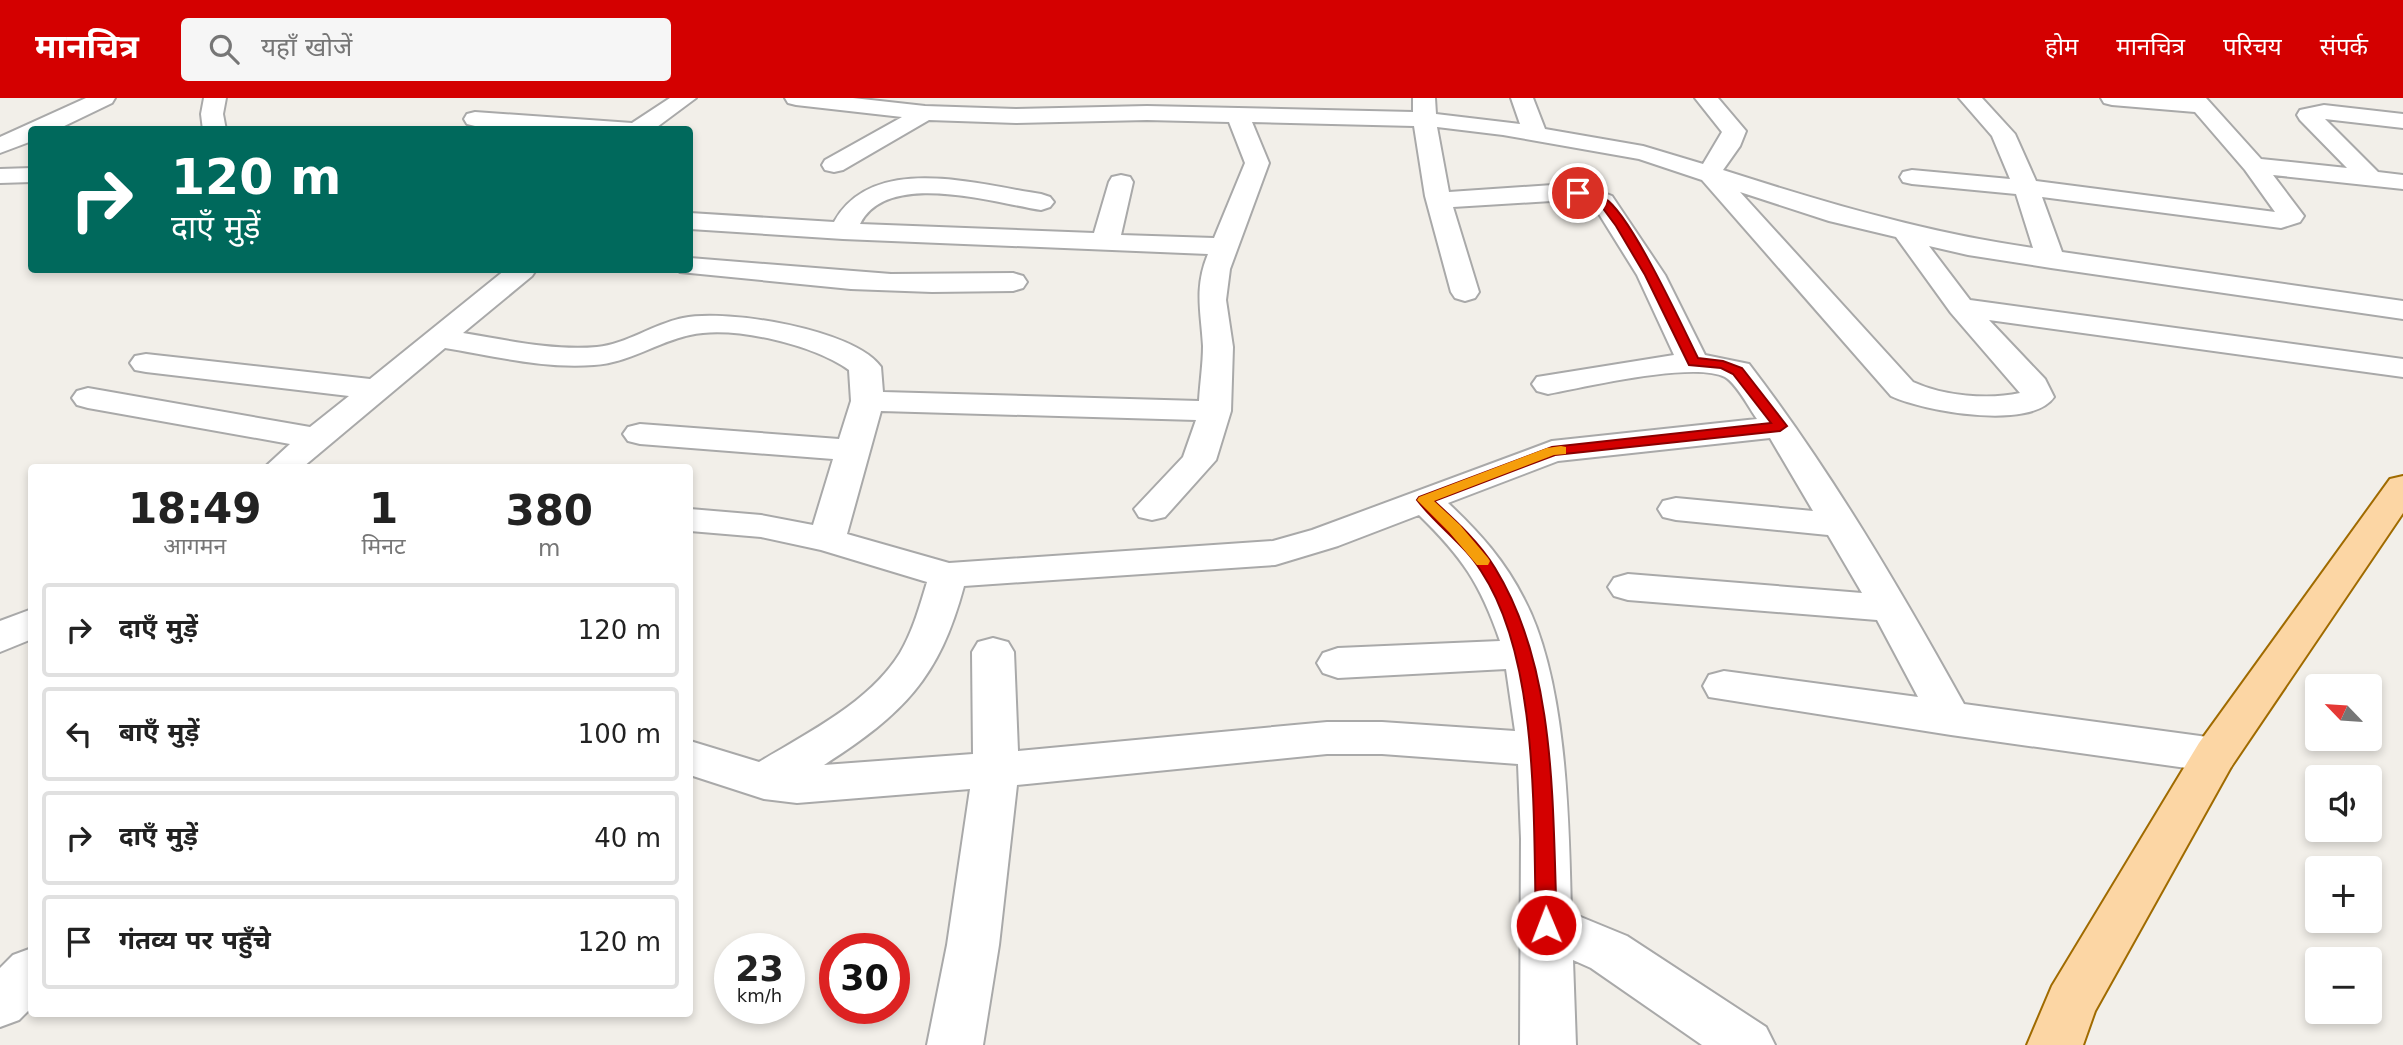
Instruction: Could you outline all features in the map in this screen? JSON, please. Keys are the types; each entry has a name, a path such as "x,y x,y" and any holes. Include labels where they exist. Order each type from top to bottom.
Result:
{"main road":[{"path":"2055,1045 2071,1003 2215,755 2403,487"}],"street":[{"path":"45,126 104,98"},
{"path":"214,126 212,114 215,98"},
{"path":"465,124 518,98"},
{"path":"642,126 685,98"},
{"path":"796,98 925,113 1016,116 1224,110 1318,118 1423,108 1643,153 1907,234 2051,260 2403,310"},
{"path":"1522,98 1535,132"},
{"path":"1706,98 1734,131 1728,146 1709,173"},
{"path":"1970,98 2003,134 2026,186 2051,260"},
{"path":"1912,177 2026,186 2228,215 2291,216 2253,165 2197,102 2112,98"},
{"path":"1423,108 1439,200 1465,292"},
{"path":"1224,110 1274,153"},
{"path":"2369,177 2308,115 2324,112 2403,121"},
{"path":"834,165 925,113"},
{"path":"1152,509 1199,460 1214,411 1218,346 1212,300 1216,269 1225,247 1274,153 1318,118"},
{"path":"465,124 522,126"},
{"path":"0,146 28,134"},
{"path":"2253,165 2403,182"},
{"path":"1709,173 1911,396 1941,402 2007,404 2034,401 2038,397 2034,386 1961,307 1907,234"},
{"path":"0,176 28,175"},
{"path":"1106,240 1121,183"},
{"path":"843,231 861,204 887,189 896,187 945,187 1041,202"},
{"path":"1439,200 1567,192 1586,194 1602,201 1621,225 1651,275 1693,362"},
{"path":"693,221 843,231 1225,247"},
{"path":"693,266 916,285 1013,282"},
{"path":"285,464 518,273"},
{"path":"1961,307 2403,368"},
{"path":"437,338 557,355 596,356 637,348 681,327 696,324 743,325 816,343 857,359 865,367 867,401 827,540"},
{"path":"1548,384 1693,362 1723,365 1738,371 1780,426 1891,608 1951,719"},
{"path":"146,363 374,389"},
{"path":"88,398 315,438"},
{"path":"867,401 1214,411"},
{"path":"693,520 761,526 827,540 948,575 1275,553 1325,538 1552,451 1780,426"},
{"path":"640,434 852,450"},
{"path":"1424,500 1454,528 1487,567 1506,601 1523,654 1540,749 1548,1045"},
{"path":"1676,509 1840,525"},
{"path":"764,780 870,710 900,682 916,660 937,613 948,575"},
{"path":"1628,586 1891,608"},
{"path":"954,1045 973,945 996,770 993,652"},
{"path":"1338,663 1523,654"},
{"path":"1724,686 2215,755"},
{"path":"693,759 764,780 797,785 996,770 1327,738 1381,738 1540,749"},
{"path":"1546,925 1609,952 1747,1045"},
{"path":"0,1003 28,975"}],"slow traffic":[{"path":"1482,561 1454,528 1424,500 1552,451 1561,451"}],"route":[{"path":"1546,925 1540,749 1523,654 1506,601 1487,567 1454,528 1424,500 1552,451 1780,426 1738,371 1723,365 1693,362 1651,275 1621,225 1602,201 1578,193"}]}
